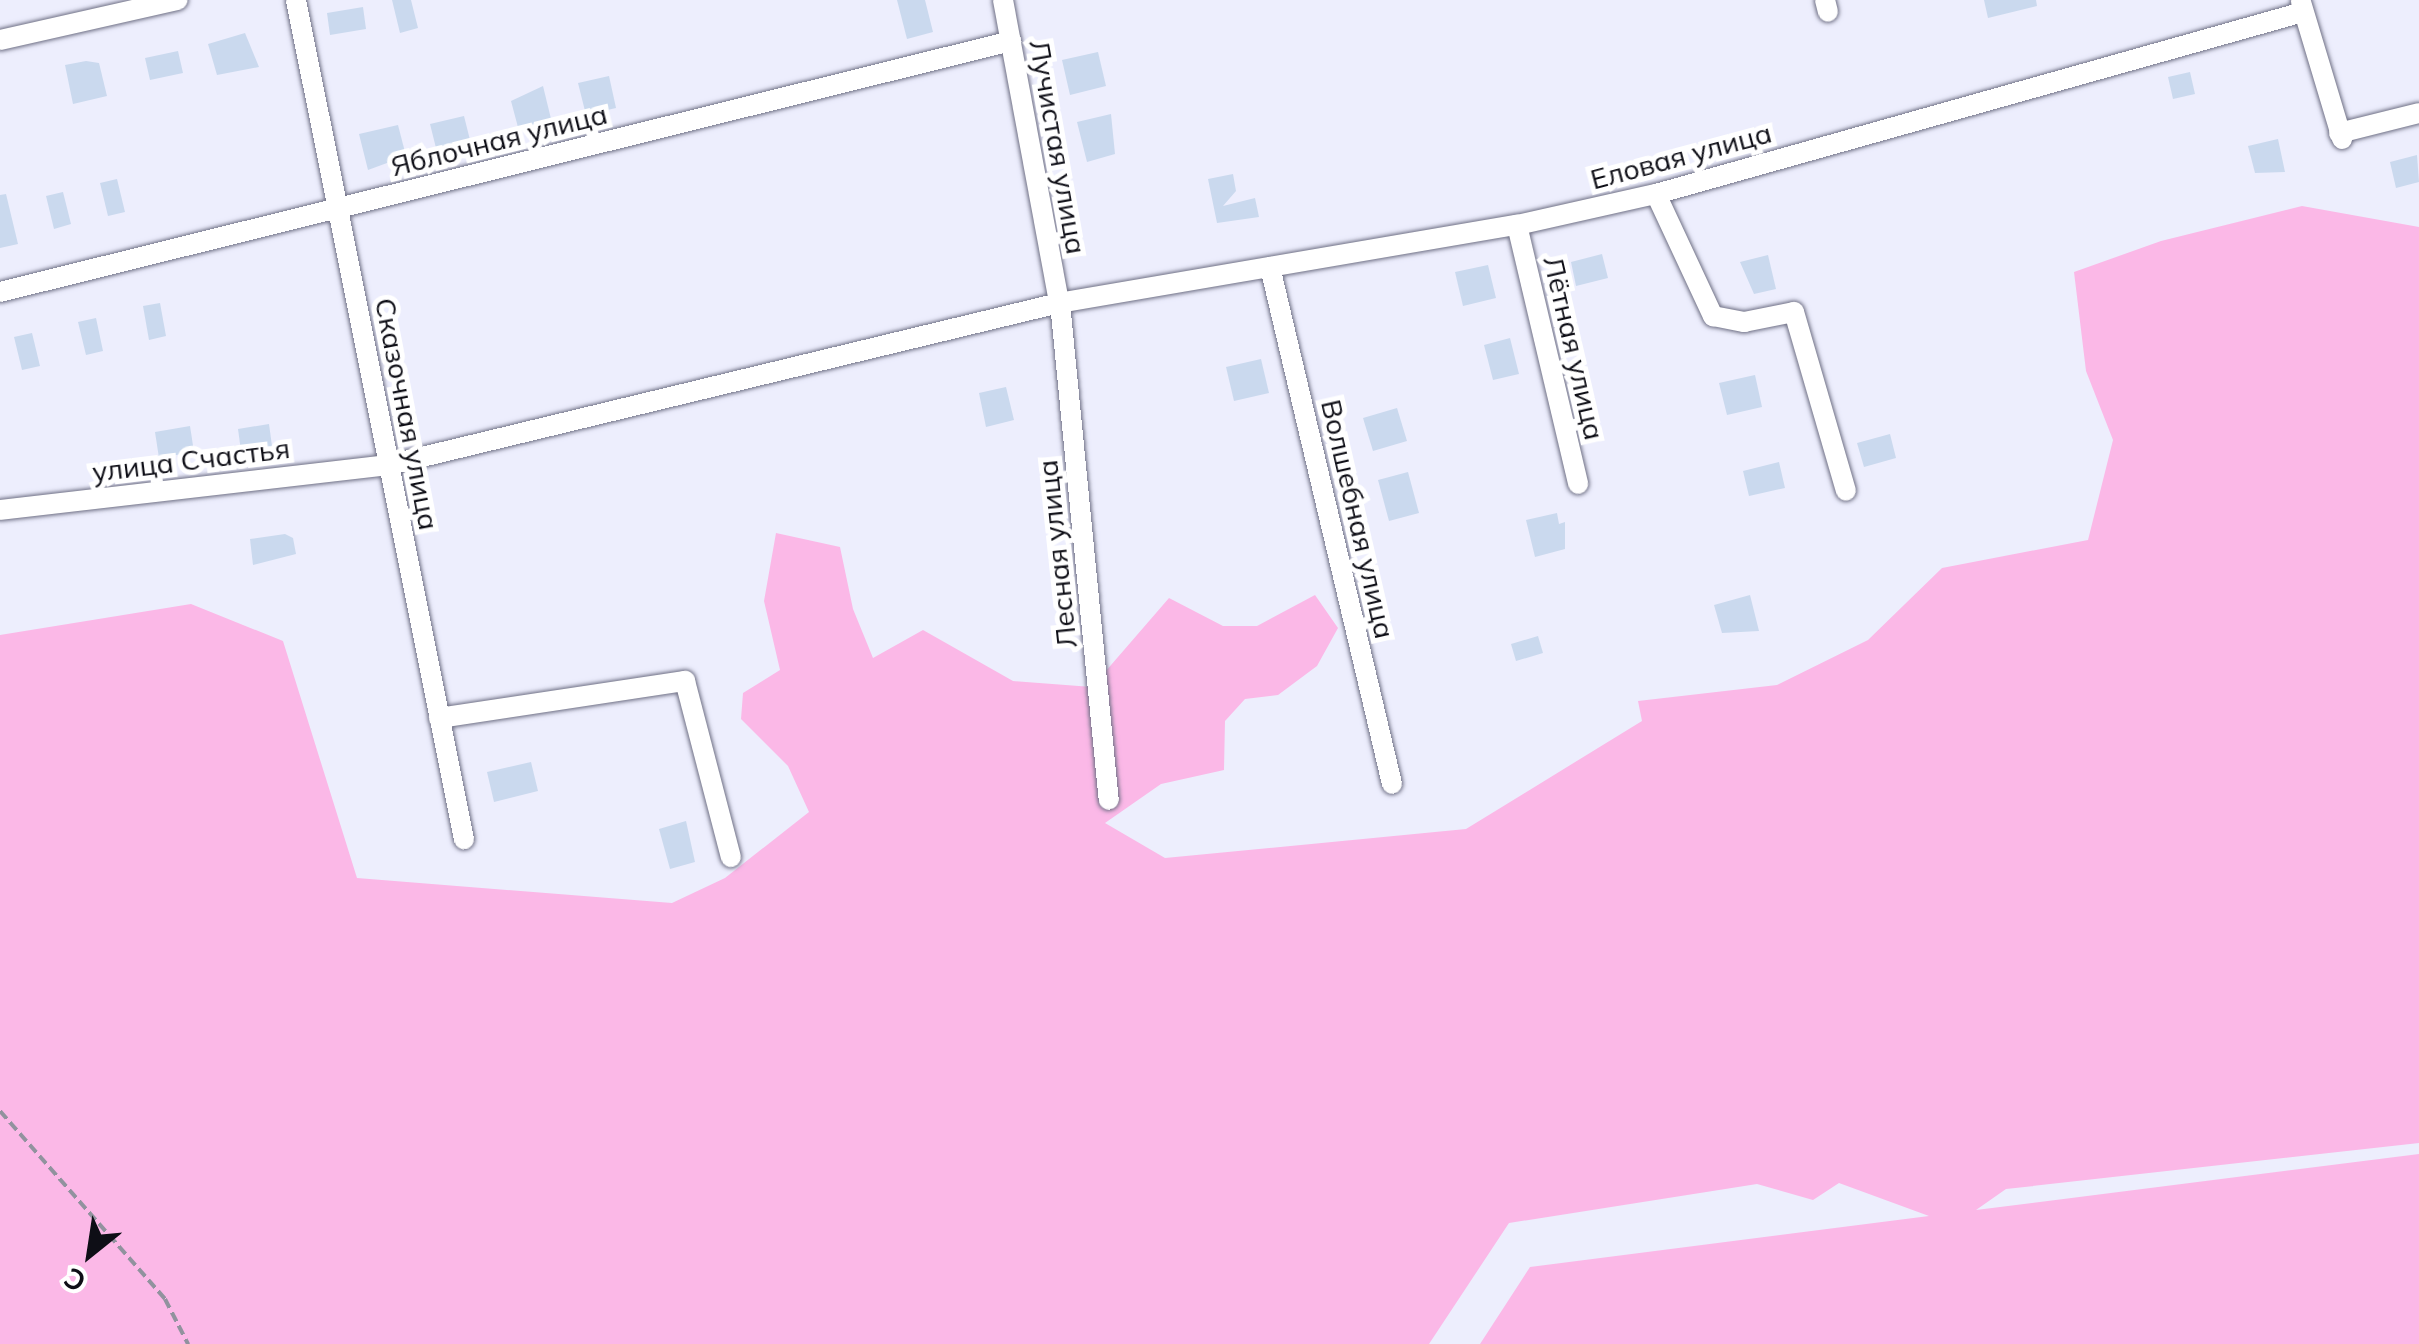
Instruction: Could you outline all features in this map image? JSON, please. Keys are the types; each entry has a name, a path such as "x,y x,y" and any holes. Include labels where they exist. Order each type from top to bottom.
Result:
{"street":[{"path":"0,40 178,0"},
{"name":"Сказочная улица","path":"296,0 464,839"},
{"name":"Лучистая улица","path":"1003,0 1060,303"},
{"path":"2302,6 2340,136 2419,113"},
{"name":"Еловая улица","path":"1060,303 1517,225 1656,194 2302,6"},
{"name":"Яблочная улица","path":"0,292 1010,42"},
{"path":"1656,194 1712,316 1744,322 1794,312 1846,492"},
{"name":"Лётная улица","path":"1517,225 1578,484"},
{"name":"Волшебная улица","path":"1270,267 1392,784"},
{"name":"улица Счастья","path":"0,510 389,465 1060,303"},
{"name":"Лесная улица","path":"1060,303 1108,800"},
{"path":"440,718 685,681 731,857"}],"path":[{"path":"0,1111 165,1299 188,1344"}],"shaded area":[{"path":"2302,206 2419,227 2419,1143 2006,1189 1976,1210 2419,1154 2419,1344 1480,1344 1530,1267 1929,1216 1839,1183 1813,1200 1757,1184 1509,1223 1429,1344 0,1344 0,635 191,604 283,641 357,878 672,903 725,878 809,812 788,766 741,719 743,693 780,670 764,601 776,533 840,547 853,609 873,658 923,630 1013,681 1092,687 1169,598 1223,626 1257,626 1315,595 1338,628 1317,666 1278,695 1245,699 1225,721 1224,770 1161,784 1105,823 1165,858 1466,829 1642,721 1638,701 1777,685 1868,640 1942,568 2088,540 2113,440 2086,371 2074,272 2161,241"}],"building":[{"path":"392,0 411,0 418,28 400,33"},
{"path":"897,0 925,0 933,32 907,39"},
{"path":"1984,0 2036,0 2037,6 1988,18"},
{"path":"363,7 366,29 330,35 327,13"},
{"path":"245,33 259,67 217,75 208,44"},
{"path":"178,51 183,73 150,80 145,58"},
{"path":"1098,52 1106,86 1070,95 1062,60"},
{"path":"99,63 107,96 73,104 65,65"},
{"path":"2190,72 2195,94 2173,99 2168,77"},
{"path":"609,76 616,108 586,115 578,83"},
{"path":"543,86 552,123 544,131 519,131 511,101"},
{"path":"1111,114 1115,154 1087,162 1077,122"},
{"path":"464,116 470,140 436,148 430,124"},
{"path":"398,125 406,156 368,170 359,134"},
{"path":"2278,139 2285,172 2255,173 2248,146"},
{"path":"2417,155 2419,182 2396,188 2390,162"},
{"path":"1233,174 1236,191 1223,206 1255,198 1259,217 1217,223 1208,179"},
{"path":"117,179 125,212 108,216 100,183"},
{"path":"63,192 71,224 54,229 46,196"},
{"path":"6,194 18,244 0,248 0,195"},
{"path":"1602,254 1608,278 1576,286 1571,262"},
{"path":"1768,255 1776,289 1754,294 1740,262"},
{"path":"1488,265 1496,298 1463,306 1455,272"},
{"path":"160,303 166,336 149,340 143,306"},
{"path":"96,318 103,351 86,355 78,322"},
{"path":"32,333 40,366 22,370 14,337"},
{"path":"1510,338 1519,374 1493,380 1484,345"},
{"path":"1261,359 1269,393 1234,401 1226,367"},
{"path":"1755,375 1762,407 1727,415 1719,383"},
{"path":"1006,387 1014,420 986,427 979,393"},
{"path":"1397,408 1407,441 1373,451 1363,418"},
{"path":"269,424 272,446 241,451 238,429"},
{"path":"190,426 194,452 159,458 155,432"},
{"path":"1890,434 1896,458 1864,467 1857,443"},
{"path":"1779,462 1785,488 1749,496 1743,471"},
{"path":"1408,472 1419,513 1389,521 1378,480"},
{"path":"1557,513 1559,524 1565,522 1565,549 1535,557 1526,520"},
{"path":"285,534 293,538 296,554 253,565 250,539"},
{"path":"1750,595 1759,631 1722,633 1714,605"},
{"path":"1538,636 1543,653 1516,661 1511,644"},
{"path":"531,762 538,791 494,802 487,772"},
{"path":"686,821 695,862 670,869 659,829"}]}
